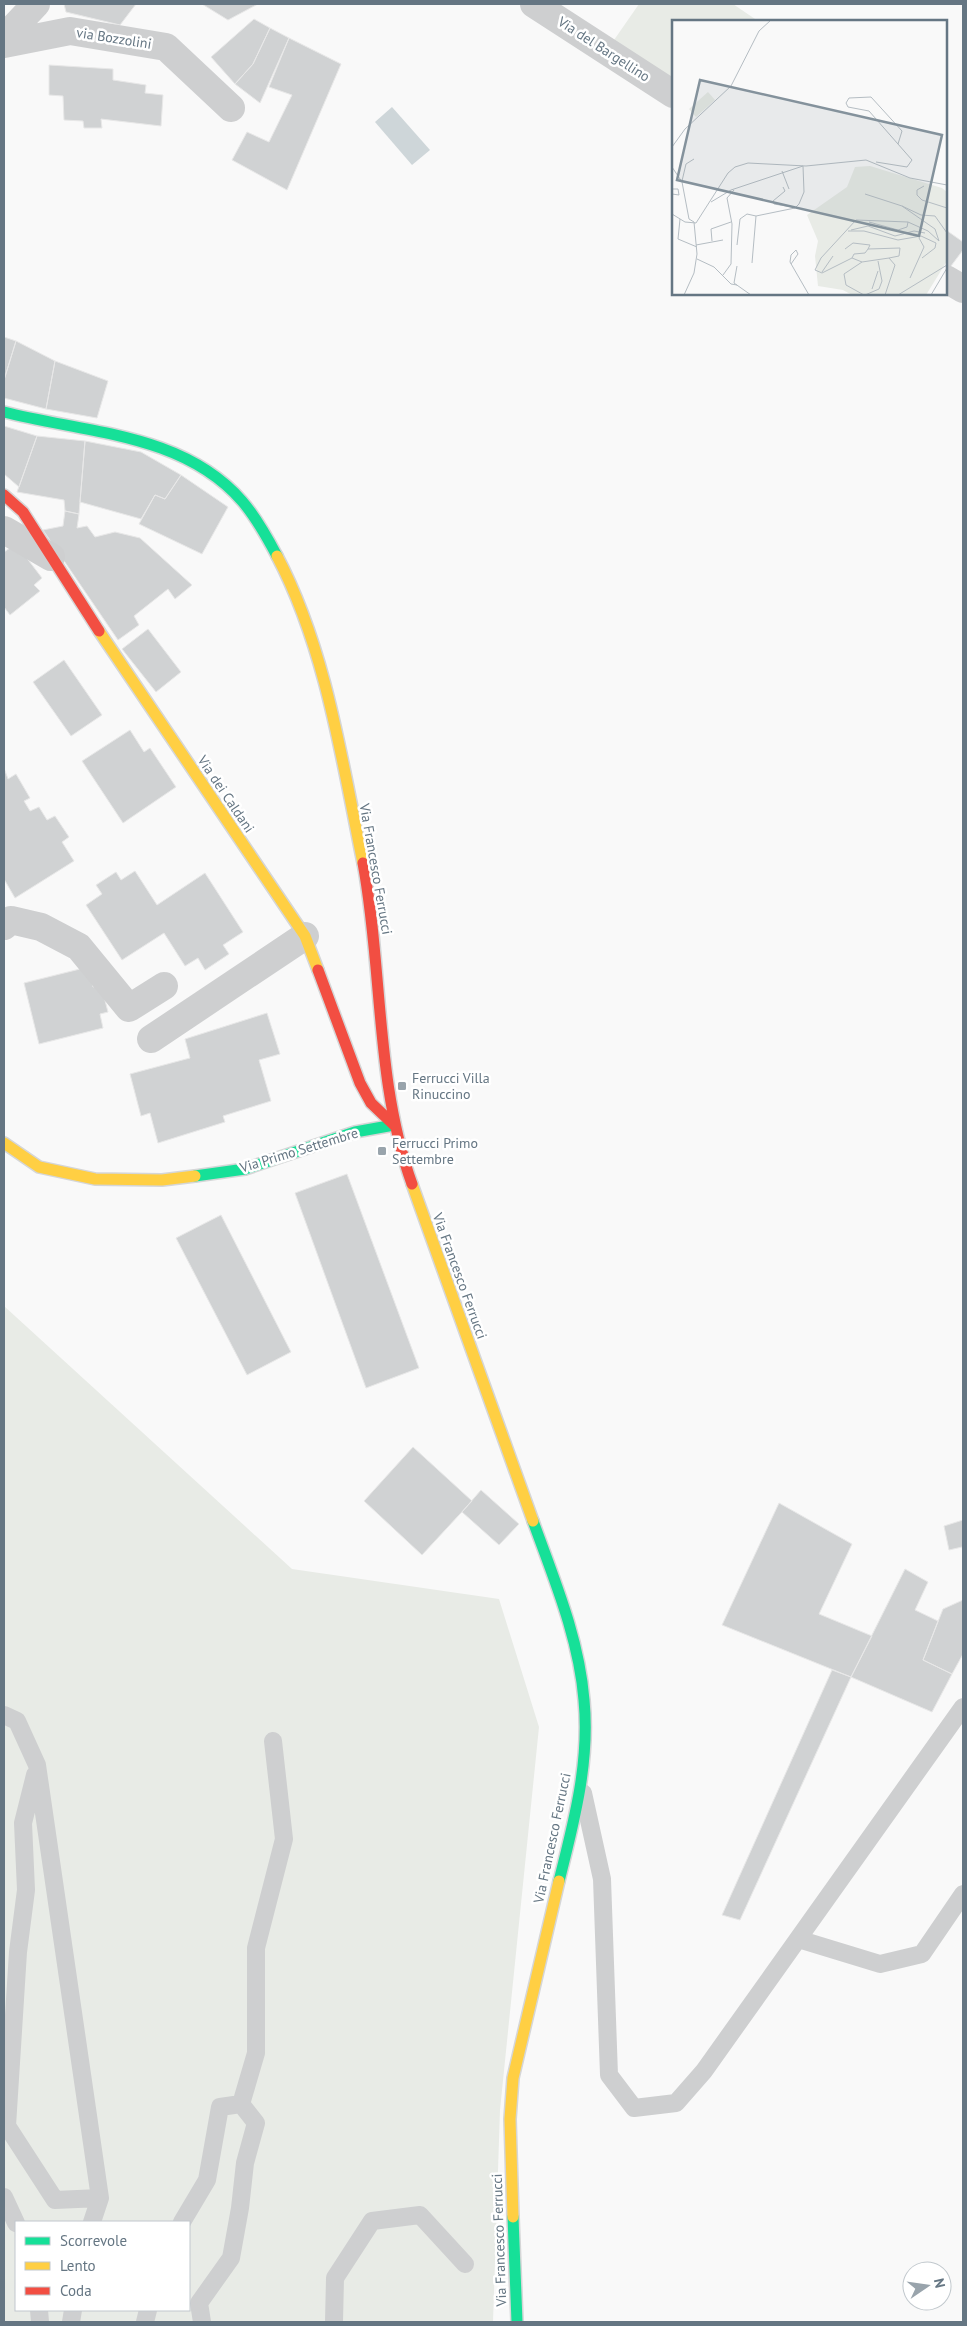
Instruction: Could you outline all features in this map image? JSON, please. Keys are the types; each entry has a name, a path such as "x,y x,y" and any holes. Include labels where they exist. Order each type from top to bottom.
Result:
{"main road":[{"name":"Via Francesco Ferrucci","path":"4,412 51,424 134,437 168,450 223,483 242,500 259,524 302,614 336,736 370,905 387,1087 408,1178 573,1638 582,1681 585,1717 581,1780 577,1806 513,2078 510,2118 517,2322"},
{"name":"Via dei Caldani","path":"4,495 23,512 85,611 305,936 315,956 360,1083 371,1103 394,1124"},
{"name":"Via Primo Settembre","path":"4,1143 39,1167 95,1179 162,1180 245,1169 355,1132 394,1124"}],"street":[{"path":"4,38 36,4"},
{"name":"Via del Bargellino","path":"534,4 672,93"},
{"name":"via Bozzolini","path":"4,44 70,31 166,47 231,108"},
{"path":"947,280 963,289"},
{"path":"4,530 51,557"},
{"path":"4,926 12,920 41,927 79,947 129,1008 164,986"},
{"path":"151,1039 305,936"}],"lane":[{"path":"581,1780 602,1878 609,2075 634,2108 676,2103 704,2071 963,1707"},
{"path":"4,1715 17,1722 38,1765 100,2198 92,2221"},
{"path":"242,2104 256,2053 256,1948 284,1839 273,1741"},
{"path":"38,1765 23,1823 26,1890 18,1952 8,2126 55,2200 100,2198"},
{"path":"798,1939 880,1964 922,1954 963,1894"},
{"path":"183,2221 207,2180 220,2108 242,2104"},
{"path":"202,2322 199,2303 231,2258 240,2208 245,2163 256,2123 242,2104"},
{"path":"4,2197 15,2221"},
{"path":"334,2322 334,2278 372,2220 420,2215 465,2264"}],"shaded area":[{"path":"639,4 733,4 757,20 672,20 672,82 614,40"},
{"path":"392,107 430,150 412,165 375,122"},
{"path":"4,1306 292,1569 499,1599 539,1727 500,2110 493,2322 4,2322"}],"building":[{"path":"64,4 136,4 120,25 66,12"},
{"path":"202,4 258,4 228,20"},
{"path":"254,19 270,28 253,64 235,84 211,57"},
{"path":"270,28 289,38 260,103 235,84 253,64"},
{"path":"289,38 341,64 287,190 232,160 247,132 269,142 292,95 269,87"},
{"path":"49,65 113,69 113,80 146,85 145,93 163,95 161,126 101,119 102,128 84,128 83,121 64,120 63,96 49,95"},
{"path":"947,231 963,242 963,250 948,270"},
{"path":"4,337 16,341 4,380"},
{"path":"16,341 55,361 46,409 4,398 4,380"},
{"path":"55,361 108,381 97,418 46,409"},
{"path":"4,426 37,436 19,487 4,474"},
{"path":"37,436 85,441 79,514 65,511 64,500 17,492"},
{"path":"85,441 141,452 181,475 165,499 155,495 141,519 80,502"},
{"path":"181,475 228,507 202,554 139,524 155,495 165,499"},
{"path":"65,511 79,514 77,528 87,526 95,537 115,532 140,538 192,585 175,599 168,589 134,616 139,625 118,640 43,530 63,526"},
{"path":"16,544 42,578 34,585 40,591 10,615 4,607 4,552"},
{"path":"148,629 181,672 156,692 122,649"},
{"path":"64,660 102,715 71,736 33,682"},
{"path":"130,730 144,752 150,748 176,787 123,823 82,761"},
{"path":"4,768 8,779 16,774 30,798 24,801 30,811 39,807 47,820 55,816 69,837 62,842 74,861 15,898 4,879"},
{"path":"135,871 157,905 205,873 243,932 223,945 229,954 205,970 198,958 185,966 164,933 122,960 86,905 102,894 96,885 116,872 121,880"},
{"path":"88,967 93,987 101,985 108,1012 100,1014 103,1028 39,1044 24,983"},
{"path":"267,1013 280,1054 259,1060 271,1101 223,1116 225,1122 158,1143 150,1113 141,1116 130,1074 190,1058 185,1039"},
{"path":"347,1174 419,1368 366,1388 295,1193"},
{"path":"221,1215 291,1352 247,1375 176,1238"},
{"path":"413,1447 472,1501 422,1555 364,1501"},
{"path":"481,1490 519,1524 499,1545 462,1512"},
{"path":"779,1503 852,1544 819,1614 872,1636 851,1677 722,1625"},
{"path":"963,1520 963,1552 962,1547 949,1550 944,1526"},
{"path":"905,1569 928,1582 915,1610 938,1621 923,1660 952,1674 932,1712 851,1677"},
{"path":"963,1600 963,1654 952,1674 923,1660 943,1609"},
{"path":"832,1670 851,1677 740,1920 722,1915"}],"traffic: fast":[{"path":"4,412 131,439 162,448 191,461 218,479 242,501 257,520 277,556"},
{"path":"195,1176 245,1169 355,1132 394,1125"},
{"path":"533,1521 571,1631 577,1654 584,1700 585,1746 583,1769 575,1814 559,1881"},
{"path":"513,2217 517,2322"}],"traffic: slow":[{"path":"277,556 294,592 308,629 331,706 363,863"},
{"path":"99,631 305,936 318,970"},
{"path":"4,1143 39,1167 95,1179 162,1180 195,1176"},
{"path":"412,1184 533,1521"},
{"path":"513,2217 510,2119 513,2078 559,1881"}],"traffic: jam":[{"path":"4,495 23,512 99,631"},
{"path":"363,863 392,1105 400,1145 412,1184"},
{"path":"318,970 360,1083 371,1103 394,1125"}],"place":[{"name":"Ferrucci Villa Rinuccino","path":"402,1086"},
{"name":"Ferrucci Primo Settembre","path":"382,1151"}]}
